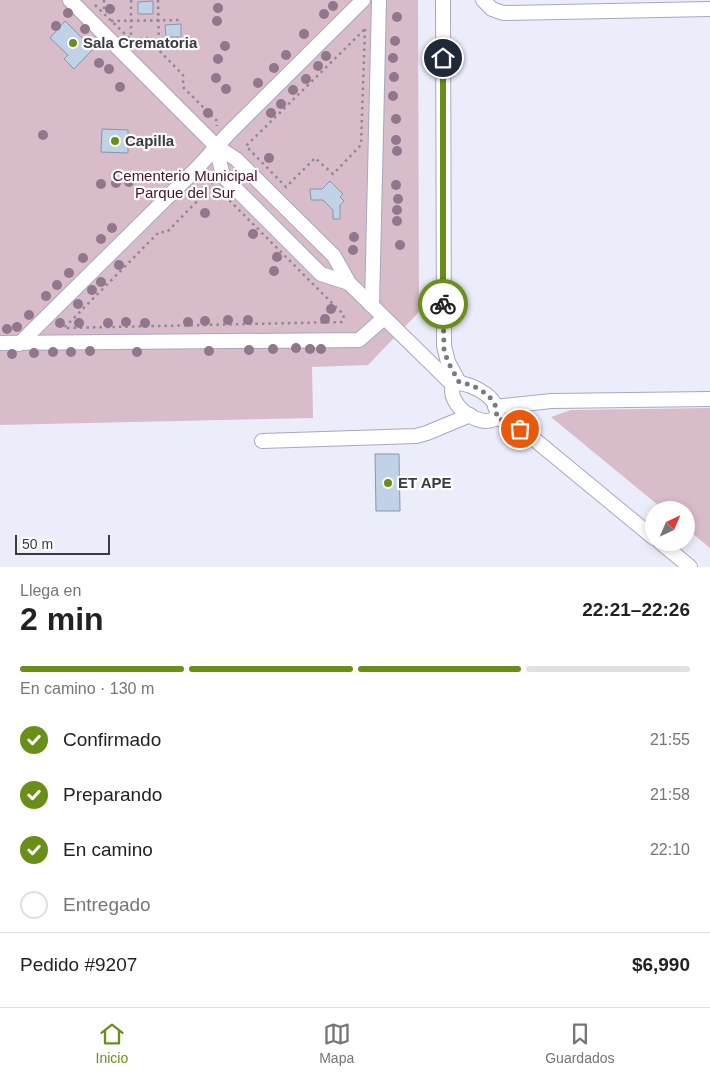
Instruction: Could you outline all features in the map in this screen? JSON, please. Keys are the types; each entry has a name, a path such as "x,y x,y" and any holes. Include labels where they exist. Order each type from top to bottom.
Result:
{"street":[{"path":"70,0 216,146 236,158 334,256 349,284 384,318 456,383 471,385 482,391 488,396 496,412 529,435 645,531"},
{"path":"20,344 363,0"},
{"path":"372,306 379,0"},
{"path":"442,0 444,346 456,383"},
{"path":"485,3 497,12 508,13 710,9"},
{"path":"216,146 223,176 321,274 349,284"},
{"path":"0,343 359,340 384,318"},
{"path":"456,383 451,391 454,399 463,410 486,421 492,421 496,412"},
{"path":"496,412 551,401 710,399"},
{"path":"262,441 416,436 428,434 470,415"},
{"path":"671,551 690,567"}],"path":[{"path":"90,0 131,40"},
{"path":"104,0 104,14"},
{"path":"131,0 131,40"},
{"path":"158,0 159,50"},
{"path":"111,20 181,20"},
{"path":"365,30 361,145 333,174 315,158 286,186 246,146 253,139 365,30"},
{"path":"131,40 147,38 183,75 183,88 217,121 216,146"},
{"path":"211,182 344,315 342,322 64,328 159,232 168,232 206,192 211,182"}],"green space":[{"name":"Cementerio Municipal Parque del Sur","path":"0,0 418,0 419,312 368,365 312,367 313,418 0,425"},
{"path":"710,408 710,548 695,536 695,501 653,501 551,417 571,410"}],"building":[{"path":"153,1 153,14 138,14 138,2"},
{"name":"Sala Crematoria","path":"65,21 83,39 85,37 95,47 74,69 64,59 68,55 50,38"},
{"path":"181,24 181,37 166,37 165,25"},
{"name":"Capilla","path":"102,129 128,130 128,153 101,152"},
{"path":"330,181 343,194 340,197 344,201 340,205 340,219 333,219 333,210 323,200 311,200 310,189 322,189"},
{"name":"ET APE","path":"375,454 399,454 400,511 376,511"}],"way so far":[{"path":"443,304 444,350 446,358 459,382 475,386 482,391 488,396 495,407 496,417 520,429"}],"place":[{"name":"Sala Crematoria","path":"73,43"},
{"name":"Capilla","path":"115,141"},
{"name":"ET APE","path":"388,483"}],"route":[{"path":"443,58 443,304"}]}
